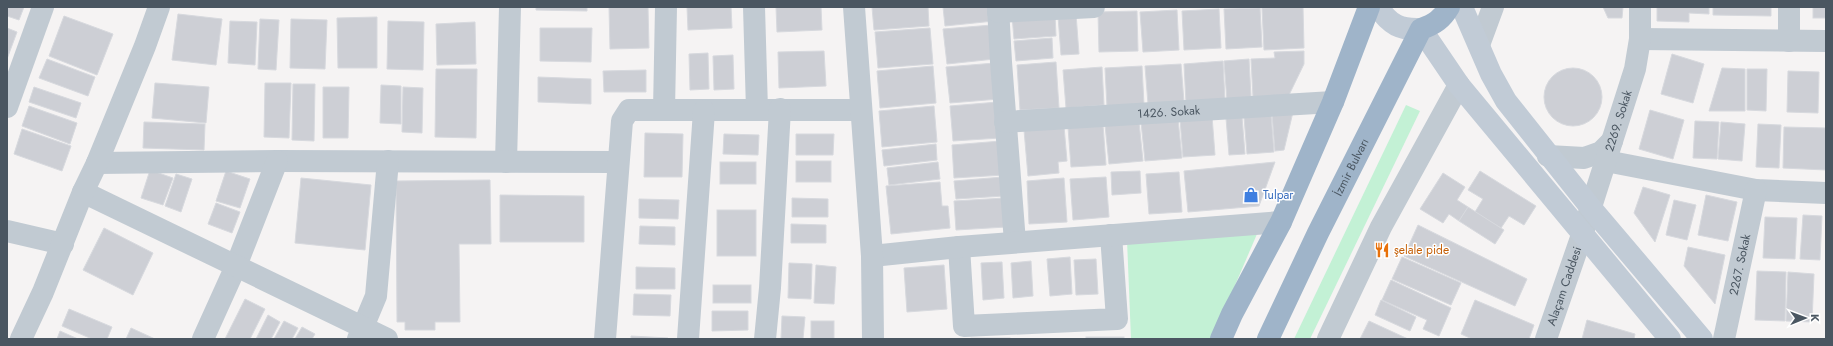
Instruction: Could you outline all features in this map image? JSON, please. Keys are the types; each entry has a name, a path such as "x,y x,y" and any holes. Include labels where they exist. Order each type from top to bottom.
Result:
{"highway":[{"path":"1221,339 1232,314 1281,222 1333,102 1370,7"},
{"path":"1421,29 1433,25 1443,18 1450,7"},
{"name":"İzmir Bulvarı","path":"1268,339 1318,233 1421,29"}],"main road":[{"path":"1378,7 1385,18 1396,26 1408,30 1421,29 1459,85 1583,232 1670,339"},
{"path":"1462,7 1491,74 1506,101 1590,208 1702,339"}],"street":[{"path":"7,107 43,7"},
{"path":"21,339 84,192 98,163 159,7"},
{"path":"506,162 510,7"},
{"path":"664,110 666,7"},
{"path":"754,7 757,110"},
{"path":"854,7 872,256 873,339"},
{"path":"1015,242 1005,122 998,9 1094,7"},
{"path":"1479,45 1493,7"},
{"name":"2269. Sokak","path":"1583,232 1635,69 1640,39 1640,7"},
{"path":"1789,7 1789,40"},
{"path":"1640,39 1826,41"},
{"path":"1328,339 1381,227 1459,85"},
{"name":"1426. Sokak","path":"1005,122 1333,102"},
{"path":"765,339 770,288 780,109"},
{"path":"605,339 622,121 629,110 861,110"},
{"path":"688,339 704,111"},
{"path":"1548,156 1584,158 1609,151 1756,190 1826,193"},
{"path":"98,163 277,161 618,162"},
{"path":"203,339 236,266 277,161"},
{"path":"360,333 376,296 388,161"},
{"name":"2267. Sokak","path":"1724,339 1756,190"},
{"path":"84,192 236,266 360,333 387,339"},
{"path":"872,256 1015,242 1281,222"},
{"path":"7,231 63,244"},
{"name":"Alaçam Caddesi","path":"1546,339 1583,232"},
{"path":"959,247 964,326 1117,319 1112,235"}],"green space":[{"path":"1406,105 1420,111 1310,339 1294,339"},
{"path":"1257,234 1212,339 1131,339 1127,240"}],"building":[{"path":"7,7 24,7 19,20 7,16"},
{"path":"536,7 587,7 587,11 536,10"},
{"path":"609,7 648,7 649,48 610,49"},
{"path":"687,7 731,7 732,28 688,30"},
{"path":"776,7 821,7 822,30 777,32"},
{"path":"872,7 928,7 929,26 874,30"},
{"path":"943,7 992,7 994,21 945,26"},
{"path":"1303,7 1304,48 1264,50 1262,8"},
{"path":"1603,7 1623,7 1622,18 1608,18"},
{"path":"1657,7 1709,7 1709,14 1689,13 1689,22 1657,21"},
{"path":"1713,7 1771,7 1771,16 1713,15"},
{"path":"1813,7 1826,7 1826,18 1813,18"},
{"path":"1260,8 1262,47 1226,49 1224,9"},
{"path":"1219,9 1221,48 1184,50 1182,11"},
{"path":"1177,10 1179,50 1143,52 1140,12"},
{"path":"1137,11 1138,51 1099,52 1098,12"},
{"path":"178,14 222,19 216,65 172,60"},
{"path":"1055,14 1056,36 1014,39 1012,16"},
{"path":"1076,14 1079,54 1061,55 1058,16"},
{"path":"64,16 113,34 97,75 49,56"},
{"path":"377,17 377,68 338,68 337,18"},
{"path":"260,19 279,20 276,70 258,69"},
{"path":"291,19 327,20 325,69 290,68"},
{"path":"230,21 257,22 255,65 228,63"},
{"path":"388,21 424,22 423,70 387,69"},
{"path":"475,22 476,64 437,65 436,24"},
{"path":"992,25 995,59 947,64 943,29"},
{"path":"7,28 17,32 7,59"},
{"path":"540,28 592,28 591,62 540,61"},
{"path":"930,28 933,64 878,68 875,32"},
{"path":"1052,38 1053,58 1016,61 1014,41"},
{"path":"824,51 826,86 779,88 778,52"},
{"path":"1304,51 1304,64 1289,95 1253,97 1251,59 1275,58 1274,52"},
{"path":"708,53 709,89 690,90 689,54"},
{"path":"1672,54 1704,64 1693,103 1661,94"},
{"path":"733,55 734,89 714,90 713,56"},
{"path":"47,59 95,77 88,96 39,78"},
{"path":"1249,59 1251,97 1227,101 1224,61"},
{"path":"1223,61 1225,101 1186,103 1184,64"},
{"path":"1056,62 1059,108 1020,110 1017,65"},
{"path":"995,63 999,99 950,103 946,67"},
{"path":"1181,64 1184,102 1148,104 1145,66"},
{"path":"933,66 936,103 880,108 877,71"},
{"path":"1142,66 1144,105 1107,107 1105,68"},
{"path":"1102,67 1104,105 1066,108 1063,70"},
{"path":"1573,68 1584,70 1594,76 1600,86 1602,97 1600,108 1594,118 1584,124 1573,126 1562,124 1552,118 1546,108 1544,97 1546,86 1552,76 1562,70"},
{"path":"1722,68 1745,69 1745,111 1709,111"},
{"path":"436,69 477,69 476,138 435,137"},
{"path":"1747,69 1767,69 1766,111 1747,110"},
{"path":"646,70 646,92 604,92 603,71"},
{"path":"1788,71 1819,72 1818,113 1787,112"},
{"path":"538,77 591,79 591,104 538,102"},
{"path":"155,83 209,87 206,123 152,118"},
{"path":"265,83 291,83 289,138 264,137"},
{"path":"293,84 315,84 314,141 292,140"},
{"path":"381,85 401,86 401,124 380,123"},
{"path":"34,87 81,103 76,118 29,102"},
{"path":"323,87 349,87 348,138 323,138"},
{"path":"403,87 423,88 422,133 402,132"},
{"path":"998,102 1000,138 953,141 950,106"},
{"path":"29,106 77,123 70,144 22,126"},
{"path":"934,106 937,142 882,147 879,111"},
{"path":"1650,110 1684,120 1673,159 1639,149"},
{"path":"1293,112 1284,150 1275,151 1272,114"},
{"path":"1271,114 1274,152 1247,154 1244,117"},
{"path":"1212,116 1215,155 1183,157 1180,119"},
{"path":"1242,117 1245,154 1229,155 1226,118"},
{"path":"1178,119 1182,158 1145,161 1141,122"},
{"path":"1695,121 1719,122 1717,159 1693,158"},
{"path":"144,122 205,124 204,150 143,148"},
{"path":"1139,122 1143,161 1109,164 1105,125"},
{"path":"1721,122 1745,124 1742,161 1718,159"},
{"path":"1758,124 1781,125 1779,168 1756,167"},
{"path":"1103,125 1106,165 1071,167 1068,127"},
{"path":"1064,126 1067,161 1058,162 1059,173 1028,176 1024,130"},
{"path":"1784,127 1826,128 1826,170 1783,168"},
{"path":"22,129 71,146 62,171 14,154"},
{"path":"645,133 683,134 682,177 644,177"},
{"path":"724,134 759,135 758,155 723,154"},
{"path":"796,134 834,134 833,155 796,155"},
{"path":"1001,141 1004,175 954,178 952,145"},
{"path":"936,144 937,160 884,166 882,150"},
{"path":"796,161 831,161 831,182 796,182"},
{"path":"720,162 756,162 756,184 720,184"},
{"path":"938,162 940,179 889,185 887,168"},
{"path":"1275,162 1259,206 1188,212 1184,171"},
{"path":"150,170 173,178 163,205 141,198"},
{"path":"226,171 250,179 240,208 216,201"},
{"path":"1140,171 1141,193 1112,195 1111,172"},
{"path":"1480,171 1536,206 1524,225 1509,216 1501,228 1475,212 1483,199 1468,190"},
{"path":"1179,172 1182,212 1149,214 1146,174"},
{"path":"1443,173 1465,187 1457,200 1468,207 1459,221 1449,214 1443,223 1420,209"},
{"path":"176,174 192,179 181,212 165,206"},
{"path":"1003,177 1004,196 956,199 954,181"},
{"path":"1106,177 1109,217 1073,220 1070,179"},
{"path":"301,178 371,185 365,250 295,243"},
{"path":"1064,178 1067,222 1029,224 1027,181"},
{"path":"490,180 491,244 459,244 460,322 435,322 435,330 405,330 405,322 397,322 396,181"},
{"path":"940,182 942,206 948,206 950,228 891,234 886,186"},
{"path":"1643,187 1670,195 1655,242 1634,213"},
{"path":"500,195 584,196 584,242 500,242"},
{"path":"1706,195 1737,202 1728,241 1698,235"},
{"path":"792,198 828,199 828,217 792,217"},
{"path":"1005,198 1006,227 956,230 954,201"},
{"path":"639,199 679,200 678,219 639,218"},
{"path":"1674,200 1696,205 1687,240 1666,235"},
{"path":"216,203 240,212 232,233 208,224"},
{"path":"1468,207 1504,230 1495,244 1459,221"},
{"path":"717,210 756,210 756,256 717,256"},
{"path":"1803,215 1822,216 1820,260 1800,259"},
{"path":"1765,217 1797,218 1795,259 1763,258"},
{"path":"791,224 826,225 826,243 791,243"},
{"path":"1418,225 1527,279 1515,306 1404,256"},
{"path":"640,226 675,227 675,245 639,244"},
{"path":"104,228 153,253 133,295 83,270"},
{"path":"1688,247 1725,255 1715,304 1684,266"},
{"path":"1070,257 1072,294 1050,296 1047,259"},
{"path":"1402,257 1461,283 1451,305 1392,279"},
{"path":"1096,259 1098,294 1076,295 1074,260"},
{"path":"1031,261 1033,296 1013,298 1011,263"},
{"path":"1002,262 1004,298 983,300 981,263"},
{"path":"789,263 812,264 811,299 788,298"},
{"path":"816,265 836,267 834,304 814,303"},
{"path":"944,265 947,309 907,312 904,268"},
{"path":"636,267 675,268 675,289 636,289"},
{"path":"1757,271 1786,272 1785,321 1755,320"},
{"path":"1788,272 1814,274 1812,322 1786,321"},
{"path":"1391,280 1451,308 1439,336 1423,329 1427,320 1382,300"},
{"path":"713,285 751,285 751,303 713,303"},
{"path":"634,294 671,295 670,316 633,315"},
{"path":"245,299 265,309 250,339 225,339"},
{"path":"1381,300 1416,317 1410,331 1375,315"},
{"path":"1475,300 1534,325 1529,339 1472,339 1461,334"},
{"path":"69,309 112,327 107,339 92,339 62,326"},
{"path":"712,311 748,311 748,330 712,331"},
{"path":"268,315 280,322 271,339 256,339"},
{"path":"782,316 805,317 803,339 781,339"},
{"path":"1587,320 1635,334 1634,339 1582,339"},
{"path":"284,321 298,328 292,339 274,339"},
{"path":"811,321 834,321 834,339 811,339"},
{"path":"1369,321 1408,339 1360,339"},
{"path":"302,327 315,334 312,339 295,339"},
{"path":"131,328 155,339 126,339"},
{"path":"60,331 78,339 57,339"},
{"path":"631,336 668,338 668,339 631,339"},
{"path":"1086,337 1124,337 1124,339 1086,339"},
{"path":"1010,338 1010,339 971,339"}],"place":[{"name":"Tulpar","path":"1251,195"},
{"name":"şelale pide","path":"1382,250"}]}
